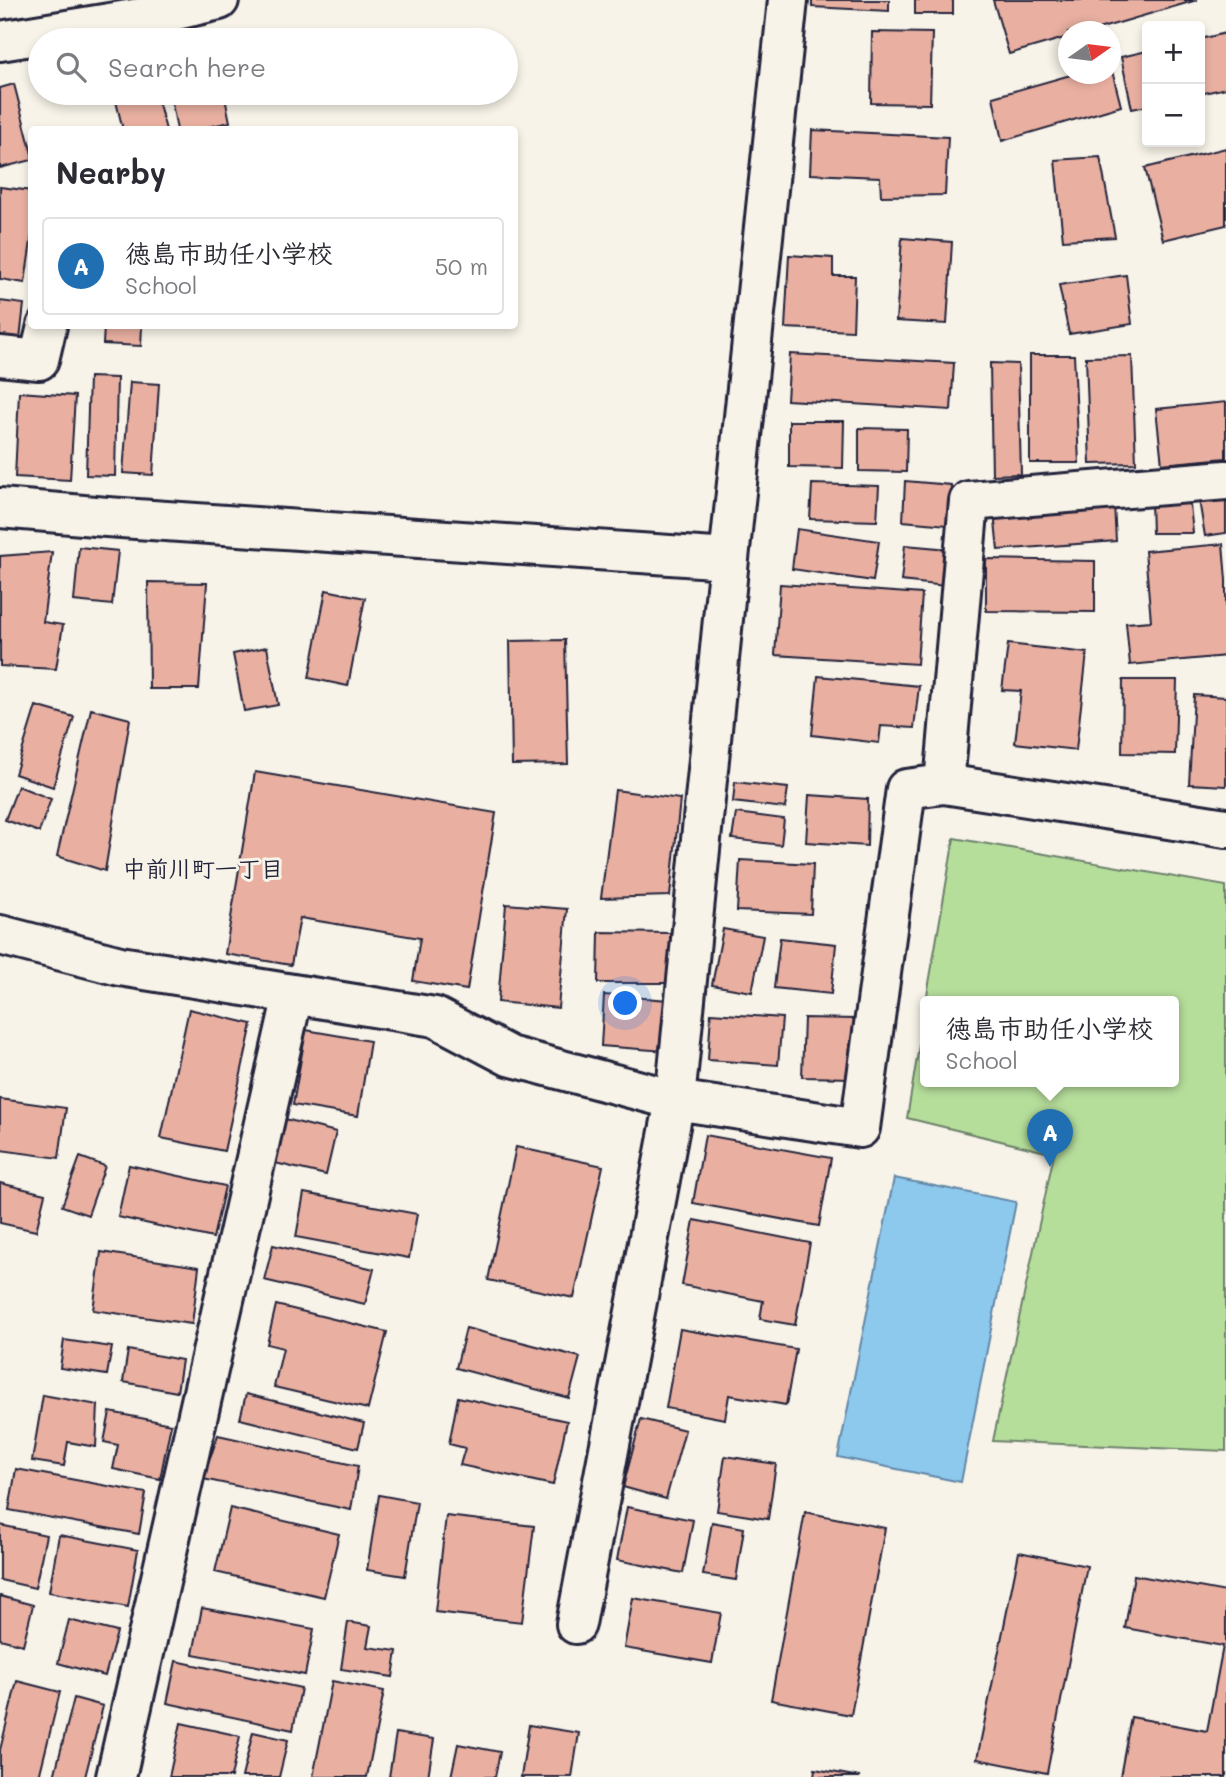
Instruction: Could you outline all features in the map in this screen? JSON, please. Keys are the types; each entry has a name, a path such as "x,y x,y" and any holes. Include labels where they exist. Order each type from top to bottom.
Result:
{"street":[{"path":"57,28 144,8 219,0"},
{"path":"576,1624 675,1100 788,0"},
{"path":"0,41 28,35"},
{"path":"0,356 39,360 46,329"},
{"path":"944,784 969,501 1226,480"},
{"path":"0,508 729,559"},
{"path":"0,935 120,966 435,1017 509,1056 675,1100 860,1128 906,789 944,784 1226,828"},
{"path":"116,1777 293,995"}],"green space":[{"path":"954,838 1226,886 1226,1451 993,1441 1054,1154 907,1118 920,1040 920,1087 1179,1087 1179,996 927,996"}],"water":[{"path":"894,1178 1016,1202 961,1482 838,1457"}],"building":[{"path":"812,0 889,0 889,11 812,7"},
{"path":"915,0 953,0 953,14 915,14"},
{"path":"993,0 1197,0 1121,22 1058,21 1058,40 1009,54"},
{"path":"872,32 932,33 930,104 871,103"},
{"path":"1226,33 1226,88 1205,93 1205,84 1205,38"},
{"path":"1142,52 1142,107 1132,109 1121,57"},
{"path":"1058,79 1058,84 1115,84 1121,106 1002,141 993,97"},
{"path":"14,84 28,138 28,161 0,168 0,88"},
{"path":"117,105 159,105 165,126 122,126"},
{"path":"172,105 226,105 230,122 212,126 176,126"},
{"path":"812,130 948,137 945,195 881,196 880,177 810,174"},
{"path":"1226,148 1226,225 1163,240 1145,168"},
{"path":"1100,157 1115,237 1063,240 1055,160"},
{"path":"0,187 28,190 28,262 25,283 0,279"},
{"path":"902,238 952,242 947,324 896,321"},
{"path":"789,255 833,258 833,276 855,276 853,331 785,328"},
{"path":"1126,275 1132,324 1069,334 1059,285"},
{"path":"0,301 24,304 20,339 0,337"},
{"path":"104,329 142,329 141,346 103,344"},
{"path":"790,354 954,363 951,410 787,400"},
{"path":"1030,355 1074,355 1079,463 1030,463"},
{"path":"1132,356 1136,463 1090,464 1086,357"},
{"path":"990,363 1018,364 1021,474 992,475"},
{"path":"89,377 117,378 115,476 86,475"},
{"path":"130,382 159,384 153,475 123,473"},
{"path":"19,392 75,396 70,480 15,477"},
{"path":"1226,402 1226,458 1162,464 1156,409"},
{"path":"789,421 844,421 843,468 789,467"},
{"path":"859,428 907,429 906,472 859,471"},
{"path":"905,481 951,485 948,525 903,521"},
{"path":"812,484 879,486 877,521 810,519"},
{"path":"1189,496 1193,533 1152,533 1151,502"},
{"path":"1226,497 1226,533 1205,536 1199,500"},
{"path":"1114,504 1116,541 998,550 994,513"},
{"path":"797,529 879,541 873,581 792,569"},
{"path":"1223,544 1226,656 1130,665 1126,623 1151,621 1145,551"},
{"path":"905,545 949,549 945,586 901,581"},
{"path":"79,547 118,551 112,605 74,601"},
{"path":"52,552 43,622 63,625 56,669 0,666 0,556"},
{"path":"986,559 1095,561 1095,612 986,611"},
{"path":"148,582 207,583 199,689 149,689"},
{"path":"780,584 922,594 917,664 775,655"},
{"path":"326,590 365,598 348,686 309,678"},
{"path":"565,640 568,764 512,765 510,641"},
{"path":"1008,644 1087,653 1076,750 1015,743 1021,691 1002,690"},
{"path":"267,647 278,705 244,711 233,654"},
{"path":"818,676 919,686 914,728 881,726 879,743 812,735"},
{"path":"1123,680 1177,680 1175,754 1122,753"},
{"path":"1194,695 1226,697 1226,786 1189,784"},
{"path":"36,706 74,717 53,787 15,774"},
{"path":"91,709 130,719 105,871 57,856"},
{"path":"255,772 496,813 467,990 413,981 420,938 300,918 291,965 225,954"},
{"path":"735,782 788,788 785,808 733,802"},
{"path":"18,786 51,799 39,832 5,820"},
{"path":"615,790 680,799 670,896 601,898"},
{"path":"809,795 868,799 867,846 806,842"},
{"path":"736,813 784,819 781,845 732,839"},
{"path":"740,860 813,864 811,914 737,911"},
{"path":"506,904 567,909 558,1008 498,1002"},
{"path":"723,929 763,936 752,992 712,985"},
{"path":"599,932 670,933 670,983 598,983"},
{"path":"780,938 836,944 831,994 774,988"},
{"path":"604,995 669,1000 665,1051 601,1046"},
{"path":"189,1009 252,1024 224,1151 161,1138"},
{"path":"711,1013 782,1018 778,1065 708,1060"},
{"path":"804,1018 856,1019 854,1078 802,1077"},
{"path":"306,1030 370,1041 358,1116 293,1105"},
{"path":"0,1099 66,1108 59,1158 0,1150"},
{"path":"285,1119 336,1132 326,1175 275,1163"},
{"path":"705,1135 831,1158 819,1226 693,1203"},
{"path":"516,1147 603,1166 574,1298 488,1280"},
{"path":"80,1157 105,1166 88,1215 62,1206"},
{"path":"129,1165 225,1186 213,1238 118,1217"},
{"path":"0,1183 45,1194 36,1231 0,1223"},
{"path":"304,1193 417,1214 409,1258 296,1237"},
{"path":"694,1220 810,1243 795,1325 760,1319 763,1301 682,1285"},
{"path":"273,1245 374,1269 365,1304 264,1280"},
{"path":"101,1252 199,1267 192,1324 93,1310"},
{"path":"276,1305 387,1332 368,1409 274,1387 283,1348 267,1344"},
{"path":"466,1328 580,1357 569,1398 456,1368"},
{"path":"680,1329 796,1349 786,1405 729,1395 725,1419 666,1408"},
{"path":"64,1340 112,1347 107,1375 60,1368"},
{"path":"128,1350 182,1360 177,1392 123,1382"},
{"path":"246,1394 364,1423 358,1448 240,1419"},
{"path":"43,1395 98,1405 96,1447 68,1442 64,1466 32,1461"},
{"path":"458,1397 567,1421 553,1485 460,1465 465,1448 449,1444"},
{"path":"110,1412 171,1424 160,1479 113,1469 118,1445 104,1442"},
{"path":"641,1419 685,1430 666,1499 623,1487"},
{"path":"218,1435 358,1466 351,1510 203,1479"},
{"path":"725,1456 776,1464 768,1519 717,1511"},
{"path":"16,1469 146,1493 139,1534 9,1510"},
{"path":"379,1495 417,1502 405,1576 367,1570"},
{"path":"627,1507 693,1520 683,1573 617,1560"},
{"path":"230,1508 339,1534 324,1597 215,1572"},
{"path":"805,1512 885,1528 851,1715 771,1700"},
{"path":"446,1516 534,1526 522,1622 435,1612"},
{"path":"712,1522 744,1528 736,1580 703,1575"},
{"path":"0,1525 46,1535 35,1588 0,1580"},
{"path":"59,1535 138,1550 128,1607 49,1592"},
{"path":"1019,1552 1087,1566 1047,1773 977,1759"},
{"path":"1134,1575 1226,1592 1226,1777 1120,1777 1131,1717 1207,1731 1223,1646 1125,1628"},
{"path":"0,1596 33,1605 23,1645 0,1639"},
{"path":"633,1598 721,1613 712,1663 624,1648"},
{"path":"202,1608 314,1629 305,1675 193,1654"},
{"path":"69,1620 117,1632 105,1676 58,1663"},
{"path":"348,1622 371,1626 367,1647 397,1651 393,1677 341,1669"},
{"path":"176,1661 301,1688 293,1730 167,1703"},
{"path":"17,1681 60,1692 39,1777 0,1777 0,1750"},
{"path":"332,1681 384,1691 367,1777 313,1777"},
{"path":"74,1698 103,1706 85,1777 54,1777"},
{"path":"181,1723 240,1736 231,1777 169,1777"},
{"path":"529,1725 579,1733 572,1777 521,1777"},
{"path":"253,1732 288,1740 279,1777 242,1777"},
{"path":"396,1733 434,1739 428,1777 389,1777"},
{"path":"458,1744 500,1752 495,1777 451,1777"},
{"path":"815,1769 860,1777 814,1777"}],"place":[{"name":"徳島市助任小学校","path":"1050,1167"}],"district":[{"name":"中前川町一丁目","path":"203,869"}]}
